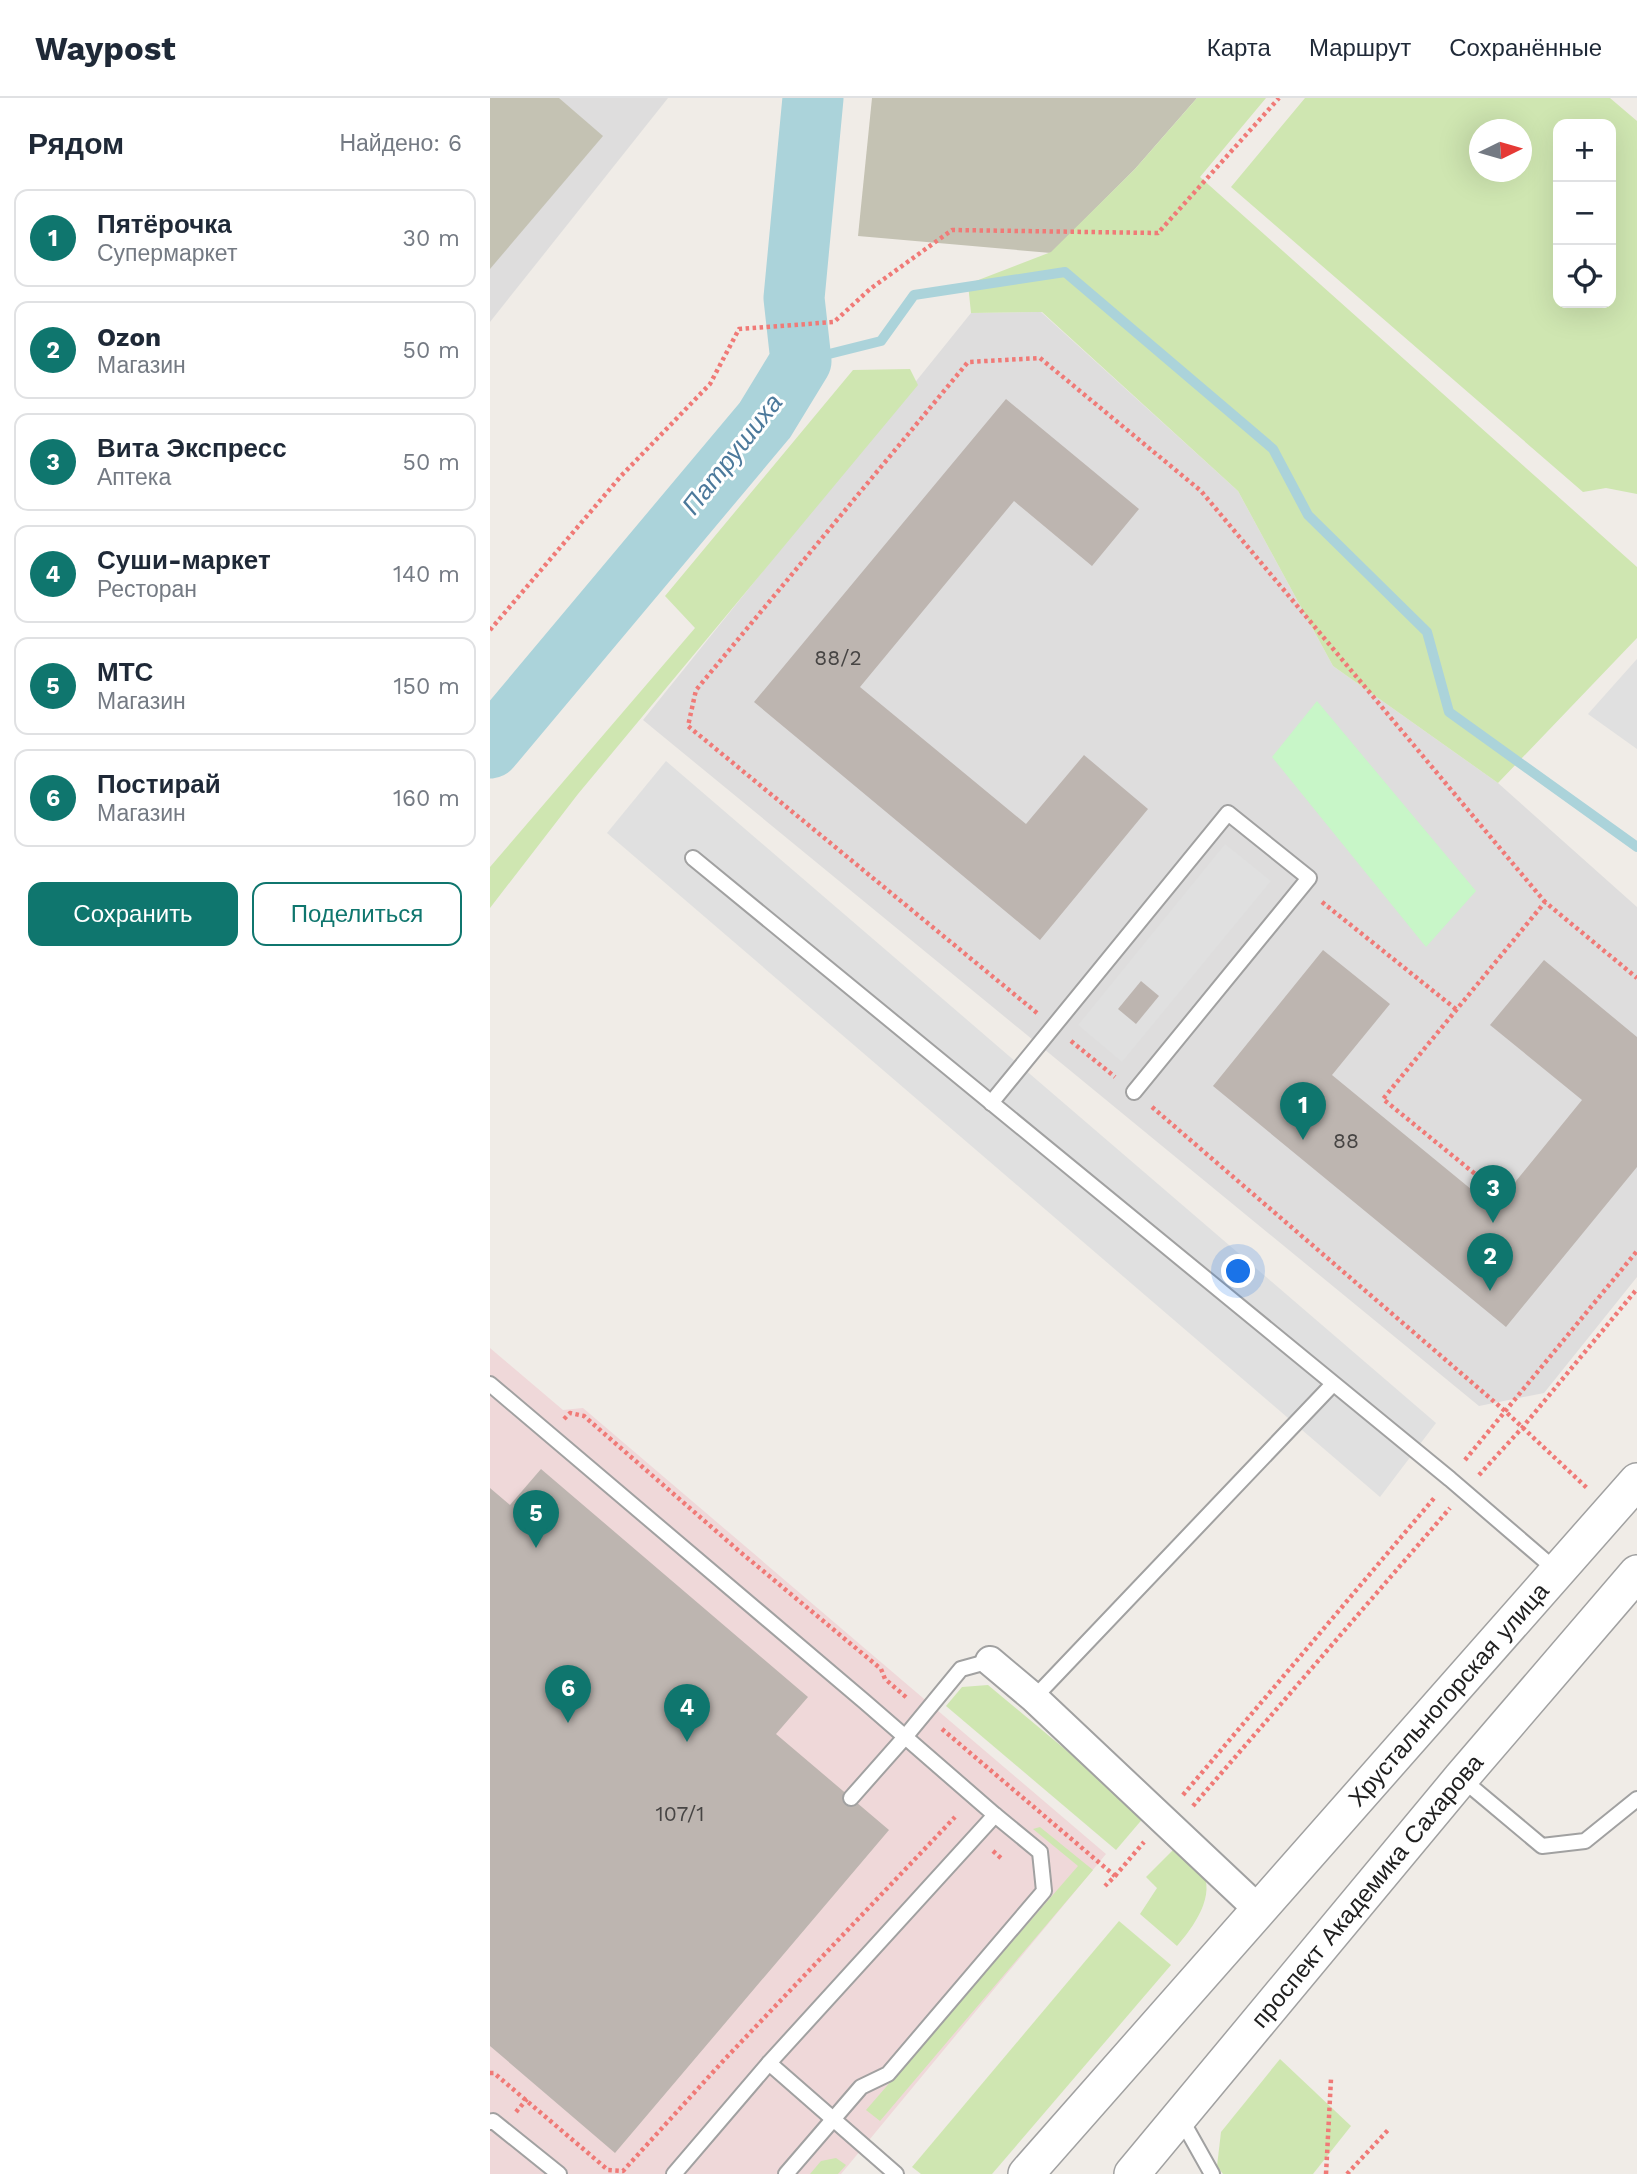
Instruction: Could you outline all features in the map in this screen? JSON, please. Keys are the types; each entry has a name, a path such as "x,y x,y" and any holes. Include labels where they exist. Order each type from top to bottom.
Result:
{"street":[{"name":"Хрустальногорская улица","path":"1259,1910 1637,1481"},
{"name":"проспект Академика Сахарова","path":"1132,2174 1461,1778 1637,1573"},
{"path":"990,1661 1034,1698 1259,1910 1026,2174"}],"lane":[{"path":"991,1103 1228,813 1308,878 1134,1092"},
{"path":"693,858 1450,1479 1558,1572"},
{"path":"490,1384 1040,1852 1044,1891 888,2074 861,2087 786,2174"},
{"path":"1034,1698 1333,1384"},
{"path":"851,1798 961,1669 990,1661"},
{"path":"1461,1778 1542,1846 1585,1841 1637,1799"},
{"path":"674,2174 769,2063 995,1815"},
{"path":"769,2063 896,2174"},
{"path":"1180,2118 1212,2174"},
{"path":"490,2122 559,2174"}],"path":[{"path":"490,630 621,476 710,384 739,329 834,322 870,289 952,230 1158,233 1279,98"},
{"path":"1611,1511 1505,1411 1153,1108 688,726 696,690 968,362 1040,358 1201,491 1545,902 1637,978"},
{"path":"1315,911 1323,901 1457,1010"},
{"path":"1480,1178 1383,1099 1545,902"},
{"path":"1153,1108 1161,1098"},
{"path":"1168,1824 1637,1251"},
{"path":"1105,1886 1168,1824 1522,1427 1637,1289"},
{"path":"549,1435 569,1413 584,1416 881,1669 885,1679 924,1714 1115,1877"},
{"path":"490,2073 494,2073 516,2090 608,2170 623,2171 724,2060 955,1818"},
{"path":"1326,2174 1331,2080"},
{"path":"1347,2174 1389,2129"}],"shaded area":[{"path":"490,98 668,98 490,322"},
{"path":"490,98 559,98 603,136 490,269"},
{"path":"872,98 1197,98 1135,169 1051,253 858,236"},
{"path":"1041,312 1238,491 1333,666 1498,783 1637,907 1637,1277 1544,1393 1479,1406 643,720 971,313"},
{"path":"1637,659 1637,749 1588,714"},
{"path":"666,761 1436,1423 1380,1497 607,833"},
{"path":"1225,844 1271,881 1122,1062 1078,1025"},
{"path":"490,1348 563,1410 583,1408 1106,1854 841,2174 490,2174"}],"green space":[{"path":"1197,98 1266,98 1200,177 1637,567 1637,638 1498,783 1333,666 1238,491 1042,312 971,313 968,284 1051,252 1135,169"},
{"path":"1305,98 1610,98 1637,121 1637,494 1606,488 1583,492 1231,187"},
{"path":"910,369 918,385 578,794 490,908 490,867 695,628 665,596 853,370"},
{"path":"1317,701 1476,891 1426,947 1272,757"},
{"path":"988,1685 1145,1816 1116,1850 946,1706 962,1687"},
{"path":"1040,1827 1093,1870 880,2121 866,2110 1078,1866 1033,1829"},
{"path":"1176,1847 1201,1870 1207,1890 1196,1921 1177,1946 1140,1914 1157,1888 1146,1877"},
{"path":"1119,1921 1171,1965 992,2174 921,2174 912,2167"},
{"path":"1280,2059 1351,2126 1313,2174 1223,2174 1217,2166 1221,2132"},
{"path":"836,2158 846,2165 838,2174 810,2174 821,2161"}],"building":[{"path":"1006,399 1139,509 1092,566 1014,501 860,687 1026,824 1084,755 1148,809 1040,940 754,702"},
{"path":"1323,950 1390,1004 1332,1075 1494,1208 1582,1100 1490,1025 1544,960 1637,1037 1637,1167 1506,1327 1213,1086"},
{"path":"1141,981 1159,996 1136,1024 1118,1009"},
{"path":"541,1469 808,1697 776,1734 889,1830 615,2153 490,2046 490,1488 510,1505"}],"waterway":[{"name":"Патрушиха","path":"490,748 765,420 801,361 794,298 813,98"},
{"path":"801,361 881,341 914,295 1065,272 1273,449 1308,515 1427,632 1449,712 1637,847"}],"place":[{"name":"Пятёрочка","path":"1303,1140"},
{"name":"Вита Экспресс","path":"1493,1223"},
{"name":"Ozon","path":"1490,1291"},
{"name":"МТС","path":"536,1548"},
{"name":"Постирай","path":"568,1723"},
{"name":"Суши-маркет","path":"687,1742"}]}
